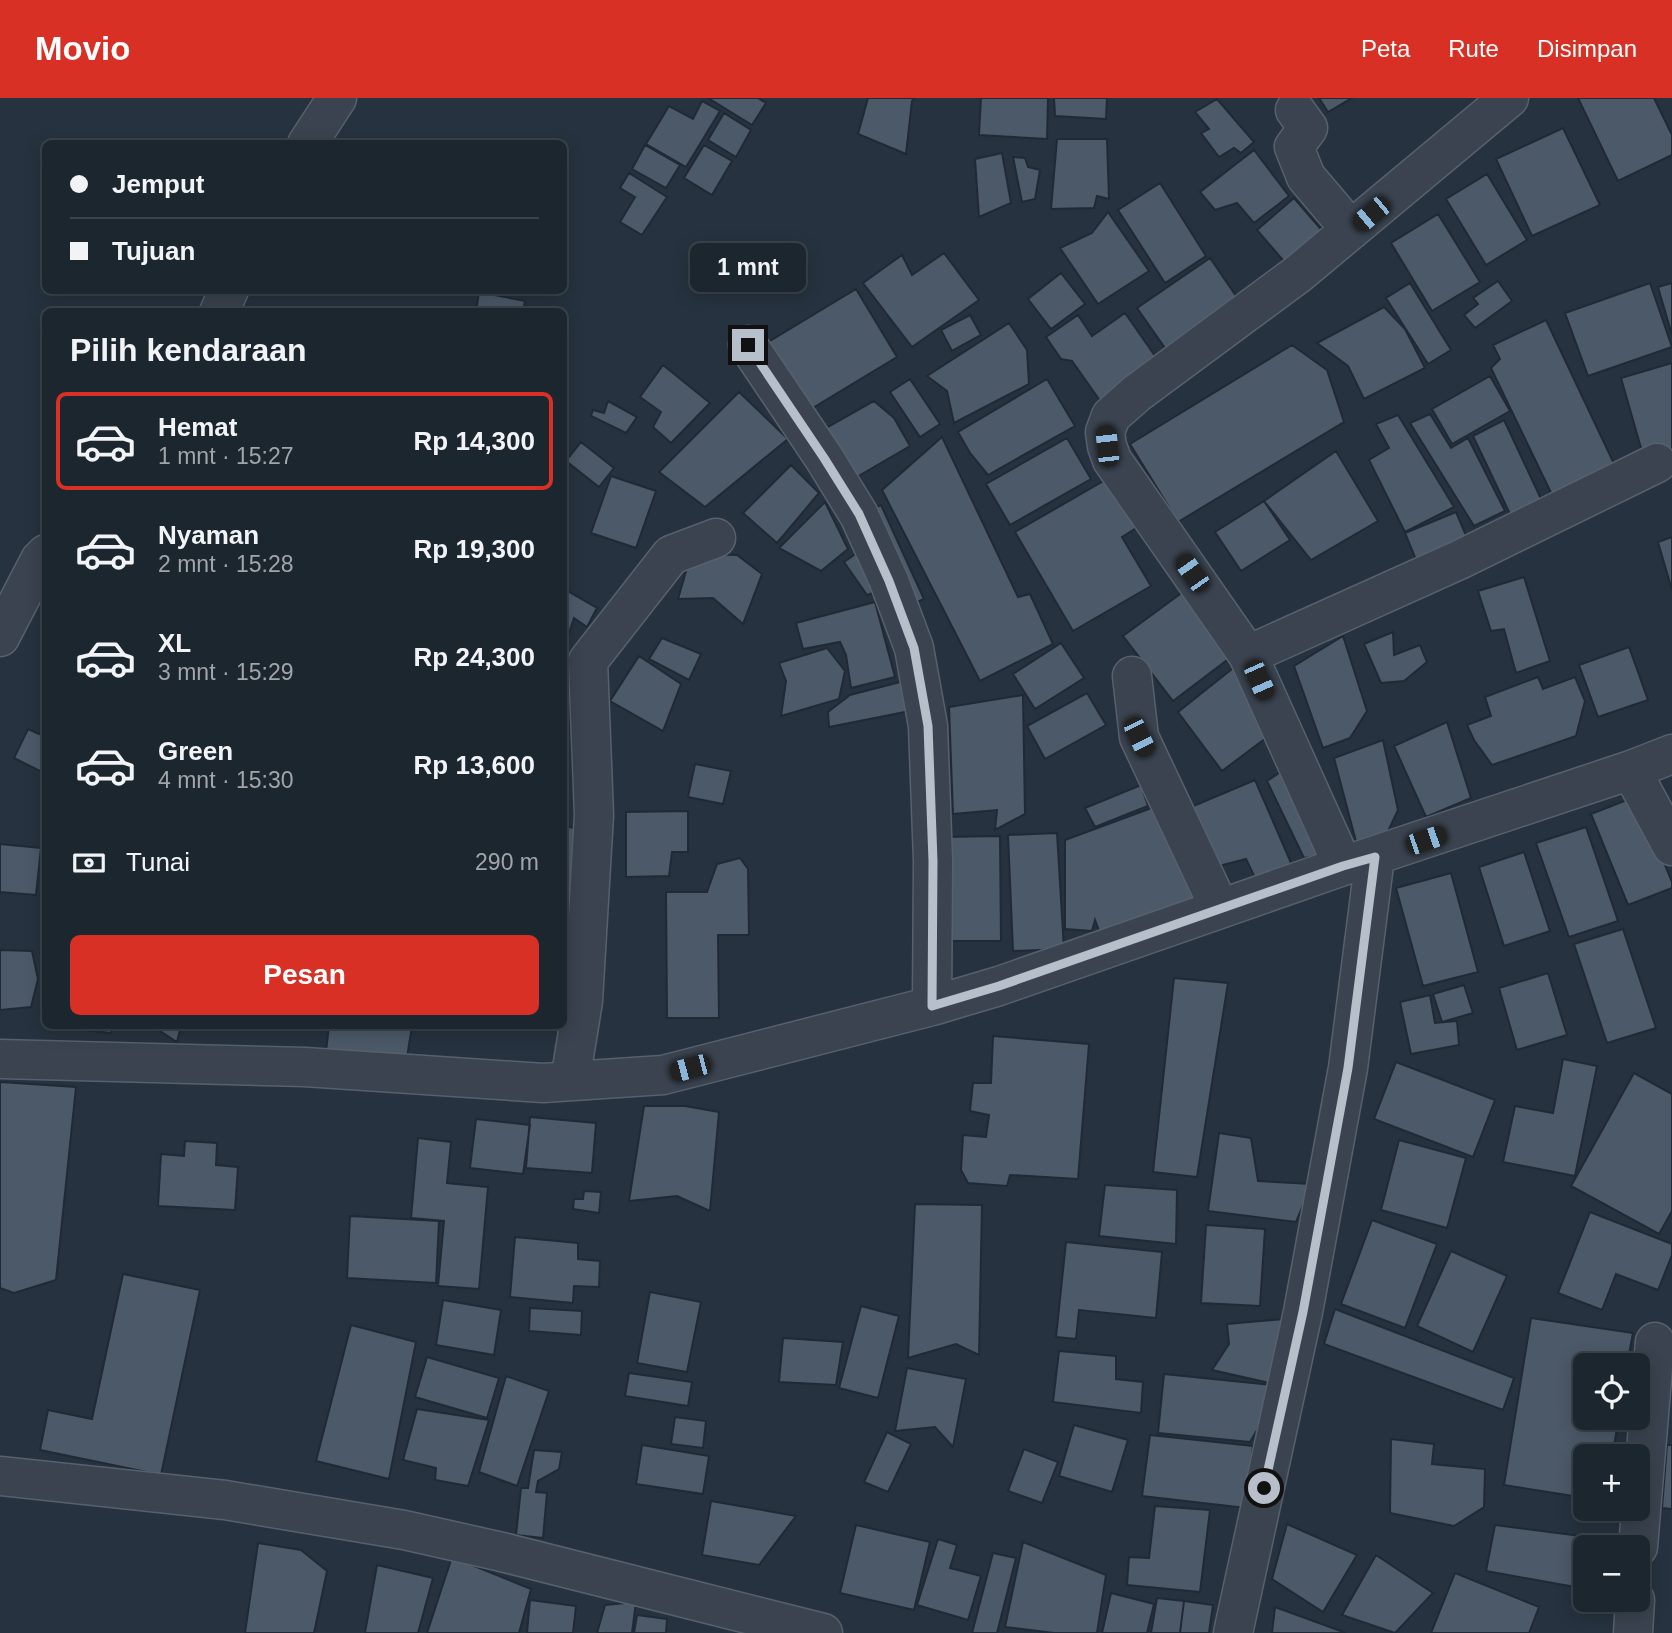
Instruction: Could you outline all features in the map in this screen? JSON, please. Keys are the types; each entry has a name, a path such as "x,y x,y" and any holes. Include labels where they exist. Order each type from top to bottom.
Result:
{"street":[{"path":"310,140 337,98"},
{"path":"1233,1633 1303,1312 1348,1068 1359,862 1248,655 1112,460 1105,432 1111,416 1137,393 1298,274 1509,98"},
{"path":"1295,110 1308,128 1294,147 1306,177 1351,230"},
{"path":"748,345 859,514 889,581 914,648 928,726 933,861 932,1006"},
{"path":"1248,655 1459,560 1657,463"},
{"path":"570,1081 583,1001 594,814 588,661 671,555 716,538"},
{"path":"0,637 42,558"},
{"path":"1132,676 1139,737 1220,909"},
{"path":"0,1059 305,1068 543,1083 663,1075 932,1006 999,986 1672,754"},
{"path":"1631,770 1672,846"},
{"path":"1639,1535 1656,1342"},
{"path":"0,1476 225,1500 404,1530 823,1633"},
{"path":"1633,1633 1634,1612"}],"building":[{"path":"708,98 758,98 766,103 752,125"},
{"path":"868,98 915,98 912,101 906,154 858,134"},
{"path":"981,98 1048,98 1047,139 979,135"},
{"path":"1054,98 1107,98 1106,119 1055,116"},
{"path":"1319,98 1352,98 1328,112"},
{"path":"1578,98 1654,98 1672,135 1672,155 1618,181"},
{"path":"1217,99 1254,142 1241,153 1234,148 1219,157 1201,133 1209,129 1195,112"},
{"path":"702,101 720,111 686,167 646,144 669,106 693,119"},
{"path":"724,113 751,130 736,157 708,140"},
{"path":"1563,128 1600,205 1532,236 1496,159"},
{"path":"1057,139 1107,139 1109,199 1097,196 1094,208 1051,209"},
{"path":"645,145 680,165 666,188 632,169"},
{"path":"704,145 732,161 712,195 684,178"},
{"path":"1254,150 1289,196 1254,223 1237,203 1215,210 1200,192"},
{"path":"1002,153 1011,203 979,217 975,159"},
{"path":"1013,157 1025,158 1028,167 1040,170 1035,199 1022,202"},
{"path":"629,173 667,197 642,235 620,222 635,197 620,188"},
{"path":"1487,174 1527,240 1486,265 1446,199"},
{"path":"1160,183 1206,256 1165,283 1118,210"},
{"path":"1294,198 1332,242 1294,273 1257,230"},
{"path":"1108,212 1149,271 1098,304 1060,248 1092,233"},
{"path":"1438,214 1480,282 1432,311 1391,243"},
{"path":"944,253 979,300 912,347 863,283 902,255 912,275"},
{"path":"1210,258 1245,309 1172,358 1137,308"},
{"path":"1061,273 1085,304 1051,329 1028,299"},
{"path":"1498,281 1512,301 1475,328 1464,315 1478,304 1473,298"},
{"path":"1410,283 1451,350 1428,364 1386,298"},
{"path":"1650,283 1672,347 1588,376 1565,313"},
{"path":"1672,283 1672,335 1658,287"},
{"path":"856,289 897,357 806,412 765,344"},
{"path":"479,294 525,301 524,308 477,308"},
{"path":"1384,307 1405,329 1425,368 1364,399 1348,366 1317,343"},
{"path":"1125,313 1162,366 1103,405 1072,361 1061,359 1046,337 1078,315 1092,336"},
{"path":"970,315 981,335 952,351 941,330"},
{"path":"1546,320 1617,470 1554,499 1491,368 1500,359 1493,345"},
{"path":"1009,323 1027,350 1029,384 954,423 947,391 927,376"},
{"path":"1292,345 1327,370 1344,422 1178,522 1130,444"},
{"path":"1672,363 1672,454 1645,462 1621,378"},
{"path":"663,365 710,403 671,443 653,427 661,412 640,397"},
{"path":"1490,376 1510,411 1452,444 1432,409"},
{"path":"910,379 940,424 920,437 890,392"},
{"path":"1047,379 1075,426 988,475 970,453 958,432"},
{"path":"739,392 788,439 705,507 659,472"},
{"path":"608,401 637,417 626,433 591,416 593,410 604,413"},
{"path":"874,401 894,418 910,446 850,481 821,431"},
{"path":"1430,414 1451,448 1468,438 1505,511 1474,526 1410,423"},
{"path":"1398,415 1454,507 1405,532 1369,460 1389,448 1376,424"},
{"path":"1504,420 1543,503 1511,516 1473,436"},
{"path":"942,437 1018,597 1030,594 1053,644 980,681 882,490"},
{"path":"1067,438 1091,479 1010,525 986,484"},
{"path":"581,442 614,468 599,487 567,460"},
{"path":"1336,451 1378,521 1311,560 1264,501"},
{"path":"791,465 819,493 777,543 743,513"},
{"path":"611,476 656,491 636,548 591,533"},
{"path":"1107,479 1141,525 1122,537 1151,586 1073,631 1015,532"},
{"path":"1264,501 1290,540 1241,571 1215,532"},
{"path":"825,502 848,549 821,571 779,548"},
{"path":"881,505 924,599 892,613 878,591 867,595 844,562 864,548 849,520"},
{"path":"1456,512 1468,540 1417,562 1405,533"},
{"path":"1672,537 1672,590 1658,542"},
{"path":"691,554 737,555 762,574 743,624 713,598 678,599"},
{"path":"1524,577 1550,661 1516,673 1504,629 1491,631 1478,591"},
{"path":"1187,589 1235,654 1173,701 1123,636"},
{"path":"567,591 597,608 587,627 574,618 567,639"},
{"path":"875,602 895,677 851,688 846,655 840,642 803,649 796,623"},
{"path":"1393,632 1394,655 1420,645 1427,662 1404,681 1381,683 1364,644"},
{"path":"1343,636 1367,711 1350,738 1323,748 1294,666"},
{"path":"662,638 701,654 689,680 649,659"},
{"path":"1061,643 1084,678 1035,709 1013,674"},
{"path":"1629,647 1648,700 1598,717 1579,665"},
{"path":"827,648 845,671 839,699 781,716 786,681 779,663"},
{"path":"639,656 681,684 663,731 610,701"},
{"path":"1237,665 1274,732 1222,771 1178,712"},
{"path":"1538,677 1543,689 1575,677 1585,701 1576,736 1492,765 1467,725 1491,716 1485,697"},
{"path":"904,681 910,711 829,727 828,712 850,695"},
{"path":"1087,693 1106,725 1045,759 1027,726"},
{"path":"1023,695 1025,814 995,830 997,810 953,814 949,707"},
{"path":"1447,722 1471,798 1426,817 1394,746"},
{"path":"28,729 39,734 42,731 42,772 14,758"},
{"path":"1383,740 1398,810 1383,842 1358,849 1334,758"},
{"path":"695,764 731,771 723,804 688,797"},
{"path":"1292,764 1336,853 1304,858 1267,781"},
{"path":"1255,780 1295,872 1259,886 1246,859 1219,866 1191,807"},
{"path":"1141,785 1148,806 1095,827 1085,808"},
{"path":"1637,796 1672,882 1672,888 1628,905 1591,814"},
{"path":"1165,803 1204,907 1104,944 1095,920 1092,931 1065,929 1065,840"},
{"path":"688,811 688,852 672,852 669,876 626,877 626,812"},
{"path":"567,827 585,830 578,903 567,902"},
{"path":"1586,827 1618,921 1569,937 1536,843"},
{"path":"1057,833 1064,949 1013,951 1008,835"},
{"path":"1000,836 1001,941 946,941 944,837"},
{"path":"0,844 41,848 36,895 0,892"},
{"path":"1524,852 1550,931 1504,946 1479,867"},
{"path":"740,858 748,869 749,935 718,935 719,1018 667,1018 666,892 707,892 717,864"},
{"path":"1451,873 1478,972 1423,986 1396,888"},
{"path":"567,923 582,923 581,971 567,970"},
{"path":"1623,929 1656,1028 1607,1043 1574,944"},
{"path":"0,950 32,951 38,979 31,1007 0,1010"},
{"path":"1548,973 1567,1035 1517,1050 1499,988"},
{"path":"1174,978 1228,983 1197,1177 1153,1172"},
{"path":"1464,985 1473,1013 1442,1022 1433,994"},
{"path":"1430,995 1435,1023 1457,1021 1459,1045 1411,1054 1400,1002"},
{"path":"74,1029 112,1029 111,1033"},
{"path":"157,1029 180,1029 177,1042"},
{"path":"329,1029 412,1029 406,1064 326,1051"},
{"path":"993,1036 1089,1044 1078,1179 1010,1175 1007,1186 968,1183 961,1170 963,1135 986,1137 989,1115 970,1111 973,1083 991,1083"},
{"path":"1563,1059 1597,1066 1575,1176 1503,1162 1515,1106 1553,1113"},
{"path":"1396,1062 1495,1100 1473,1157 1374,1119"},
{"path":"1634,1073 1672,1094 1672,1211 1659,1234 1571,1186"},
{"path":"0,1082 76,1087 56,1280 14,1293 0,1288"},
{"path":"644,1106 685,1106 719,1112 710,1211 677,1196 629,1201"},
{"path":"530,1117 596,1123 592,1173 526,1168"},
{"path":"476,1119 530,1125 523,1174 470,1168"},
{"path":"1219,1133 1251,1138 1258,1181 1312,1184 1296,1222 1208,1211"},
{"path":"418,1138 451,1142 447,1183 488,1187 479,1289 438,1286 444,1221 411,1218"},
{"path":"1399,1140 1466,1158 1447,1228 1381,1210"},
{"path":"185,1141 217,1143 216,1165 238,1167 235,1210 158,1206 161,1154 184,1156"},
{"path":"1105,1185 1177,1190 1176,1244 1099,1236"},
{"path":"584,1191 601,1192 599,1213 573,1209 574,1199 583,1199"},
{"path":"915,1204 982,1205 979,1355 956,1344 908,1358"},
{"path":"1590,1212 1672,1244 1672,1255 1658,1290 1616,1274 1602,1310 1558,1293"},
{"path":"350,1216 439,1221 436,1283 347,1278"},
{"path":"1372,1220 1437,1244 1405,1328 1341,1304"},
{"path":"1206,1225 1265,1229 1260,1306 1201,1303"},
{"path":"515,1237 578,1243 578,1259 600,1261 599,1287 574,1286 573,1303 510,1297"},
{"path":"1066,1242 1162,1252 1156,1318 1079,1310 1076,1339 1056,1337"},
{"path":"1451,1251 1507,1276 1473,1352 1417,1326"},
{"path":"123,1274 200,1290 161,1475 40,1450 48,1410 92,1419"},
{"path":"650,1292 701,1302 687,1372 637,1363"},
{"path":"443,1300 501,1310 494,1355 436,1345"},
{"path":"861,1306 899,1316 878,1398 839,1388"},
{"path":"530,1308 582,1311 581,1335 529,1331"},
{"path":"1335,1309 1514,1378 1503,1410 1324,1344"},
{"path":"1531,1318 1633,1333 1629,1353 1573,1353 1573,1430 1617,1430 1614,1444 1573,1444 1573,1496 1504,1485"},
{"path":"1284,1319 1278,1385 1212,1370 1229,1344 1227,1324"},
{"path":"351,1325 416,1342 389,1479 316,1461"},
{"path":"783,1338 843,1342 836,1385 779,1382"},
{"path":"1059,1351 1116,1356 1116,1379 1143,1382 1141,1413 1053,1402"},
{"path":"427,1357 499,1378 487,1418 415,1397"},
{"path":"907,1368 966,1379 953,1447 935,1427 895,1431"},
{"path":"629,1373 692,1382 688,1406 625,1396"},
{"path":"1164,1374 1273,1385 1271,1407 1250,1442 1158,1433"},
{"path":"506,1376 549,1391 517,1486 479,1472"},
{"path":"417,1409 489,1420 468,1486 435,1480 436,1468 403,1460"},
{"path":"675,1417 706,1421 703,1448 671,1444"},
{"path":"1074,1425 1128,1440 1112,1492 1059,1476"},
{"path":"887,1432 911,1444 888,1492 864,1482"},
{"path":"1150,1435 1253,1446 1246,1508 1142,1496"},
{"path":"1391,1439 1434,1444 1432,1464 1485,1469 1484,1507 1454,1526 1390,1513"},
{"path":"642,1445 709,1456 703,1494 636,1484"},
{"path":"1667,1445 1672,1445 1672,1509 1662,1508"},
{"path":"1024,1449 1058,1462 1042,1503 1008,1491"},
{"path":"534,1450 562,1452 559,1469 538,1481 536,1492 547,1493 543,1538 516,1535 521,1488 528,1488"},
{"path":"711,1501 796,1516 759,1565 702,1555"},
{"path":"1155,1506 1210,1510 1200,1592 1127,1585 1129,1557 1149,1558"},
{"path":"1287,1524 1357,1555 1323,1612 1272,1579"},
{"path":"856,1525 930,1542 914,1610 840,1593"},
{"path":"1495,1525 1573,1535 1573,1587 1486,1571"},
{"path":"938,1539 957,1545 950,1568 981,1576 968,1620 917,1605"},
{"path":"1023,1542 1106,1575 1097,1633 1054,1633 1005,1627"},
{"path":"258,1543 301,1550 327,1571 314,1633 245,1633"},
{"path":"993,1553 1016,1558 997,1633 972,1633"},
{"path":"1376,1555 1433,1593 1395,1633 1342,1615"},
{"path":"452,1557 531,1589 519,1633 427,1633"},
{"path":"377,1565 433,1578 418,1633 365,1633"},
{"path":"1455,1573 1539,1607 1529,1633 1431,1633"},
{"path":"1111,1593 1154,1604 1147,1633 1102,1633"},
{"path":"1157,1598 1184,1601 1180,1633 1151,1633"},
{"path":"530,1600 576,1606 573,1633 527,1633"},
{"path":"1184,1601 1213,1605 1209,1633 1180,1633"},
{"path":"636,1602 632,1633 597,1633 605,1605"},
{"path":"1275,1607 1346,1633 1272,1633"},
{"path":"637,1615 667,1619 666,1633 634,1633"}],"route":[{"path":"748,345 859,514 889,581 914,648 928,726 933,861 932,1006 999,986 1375,857 1348,1068 1303,1312 1264,1488"}]}
